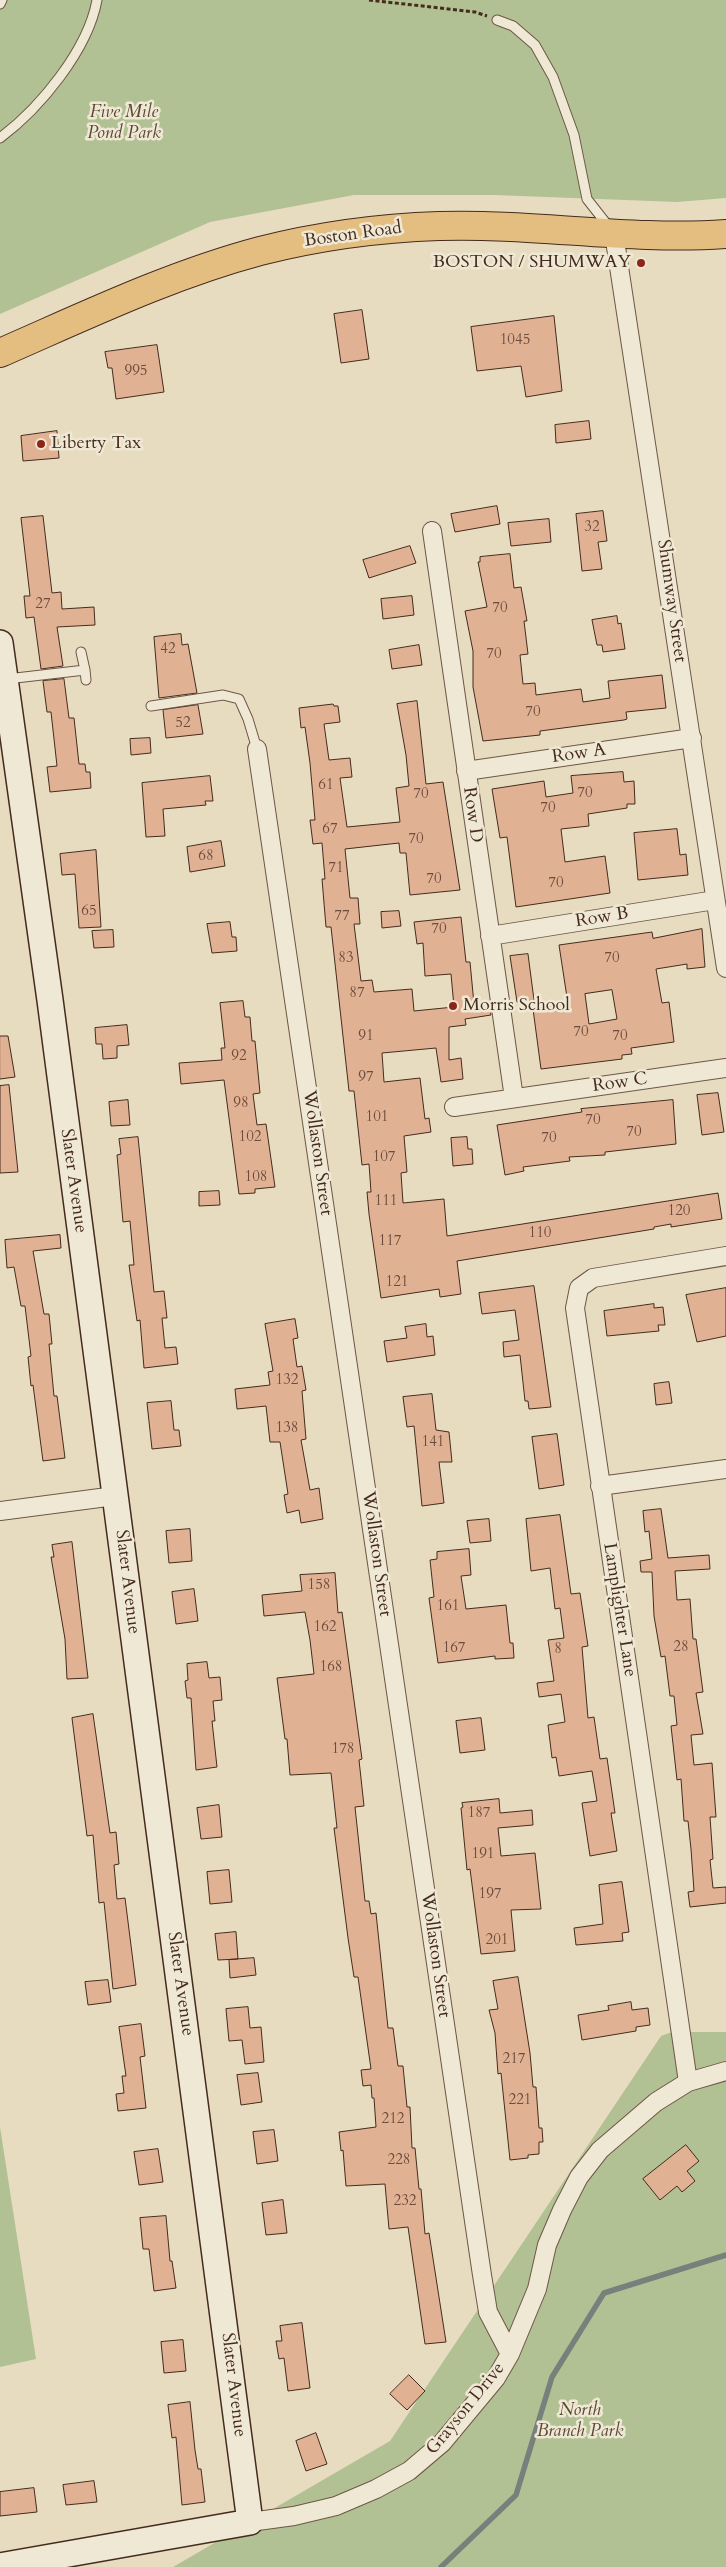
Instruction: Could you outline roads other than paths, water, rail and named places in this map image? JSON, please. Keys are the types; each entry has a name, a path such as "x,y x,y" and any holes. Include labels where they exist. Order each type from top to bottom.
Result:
{"main road":[{"name":"Boston Road","path":"0,353 102,308 178,278 258,252 319,238 380,229 441,226 688,237 726,234"}],"street":[{"name":"Shumway Street","path":"614,234 726,968"},
{"name":"Row D","path":"432,531 514,1098"},
{"name":"Slater Avenue","path":"0,643 50,1000 250,2522"},
{"name":"Row A","path":"466,771 692,738"},
{"name":"Wollaston Street","path":"257,749 482,2275 488,2312 510,2354"},
{"name":"Row B","path":"490,936 715,900"},
{"name":"Row C","path":"454,1106 726,1068"},
{"name":"Lamplighter Lane","path":"688,2082 575,1308 579,1288 593,1278 726,1256"},
{"path":"600,1486 726,1469"},
{"path":"0,1510 115,1496"},
{"name":"Grayson Drive","path":"0,2566 294,2516 336,2506 376,2489 409,2471 424,2460 458,2425 496,2378 510,2354 537,2289 547,2245 579,2178 600,2150 628,2124 656,2102 688,2082 726,2071"}],"lane":[{"path":"0,4 2,0"},
{"path":"0,138 54,85 85,37 97,0"},
{"path":"497,20 513,26 535,45 553,77 574,135 587,199 614,234"},
{"path":"81,652 86,680"},
{"path":"5,680 85,670"},
{"path":"151,706 224,695 239,699 248,719 257,749"}],"waterway":[{"path":"441,2567 516,2495 552,2377 604,2293 726,2255"}],"place":[{"name":"BOSTON / SHUMWAY","path":"641,263"},
{"name":"Liberty Tax","path":"41,444"},
{"name":"Morris School","path":"453,1006"}],"park label":[{"name":"Five Mile Pond Park","path":"124,123"},
{"name":"North Branch Park","path":"580,2421"}]}
